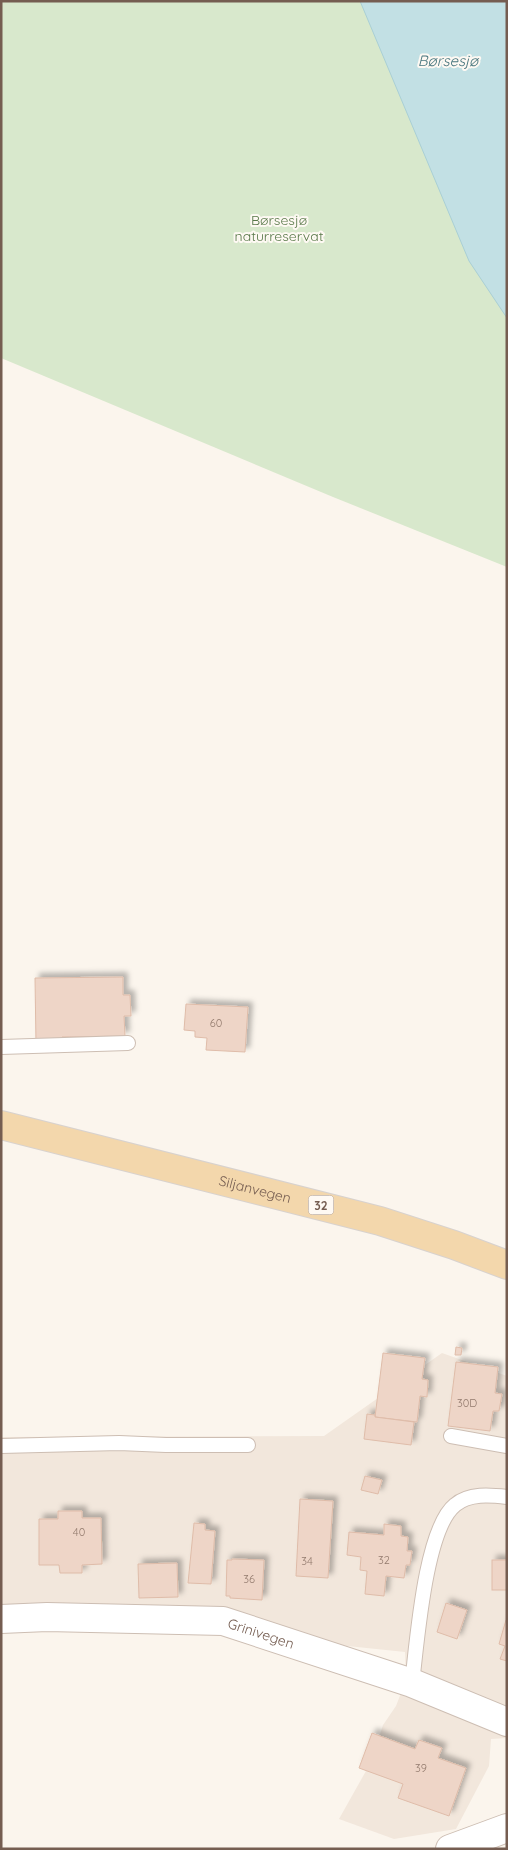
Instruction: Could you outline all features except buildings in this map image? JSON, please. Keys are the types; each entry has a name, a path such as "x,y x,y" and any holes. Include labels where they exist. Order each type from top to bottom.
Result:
{"main road":[{"name":"Siljanvegen","path":"1,1125 380,1221 454,1245 507,1265"}],"street":[{"name":"Grinivegen","path":"1,1619 47,1617 223,1621 412,1683 507,1722"},
{"path":"450,1849 507,1828"}],"lane":[{"path":"1,1047 128,1043"},
{"path":"450,1436 507,1446"},
{"path":"1,1446 101,1443 248,1445"},
{"path":"412,1683 426,1581 433,1543 439,1527 447,1513 456,1504 470,1498 485,1495 507,1497"}],"shaded area":[{"path":"442,1353 507,1376 507,1738 491,1739 489,1766 456,1829 394,1839 339,1819 371,1762 383,1725 396,1706 406,1680 405,1652 252,1636 242,1633 1,1631 1,1437 324,1436"}],"green space":[{"name":"Børsesjø naturreservat","path":"1,1 507,1 507,567 333,497 1,358"}],"water":[{"name":"Børsesjø","path":"360,1 507,1 507,318 469,261"}]}
